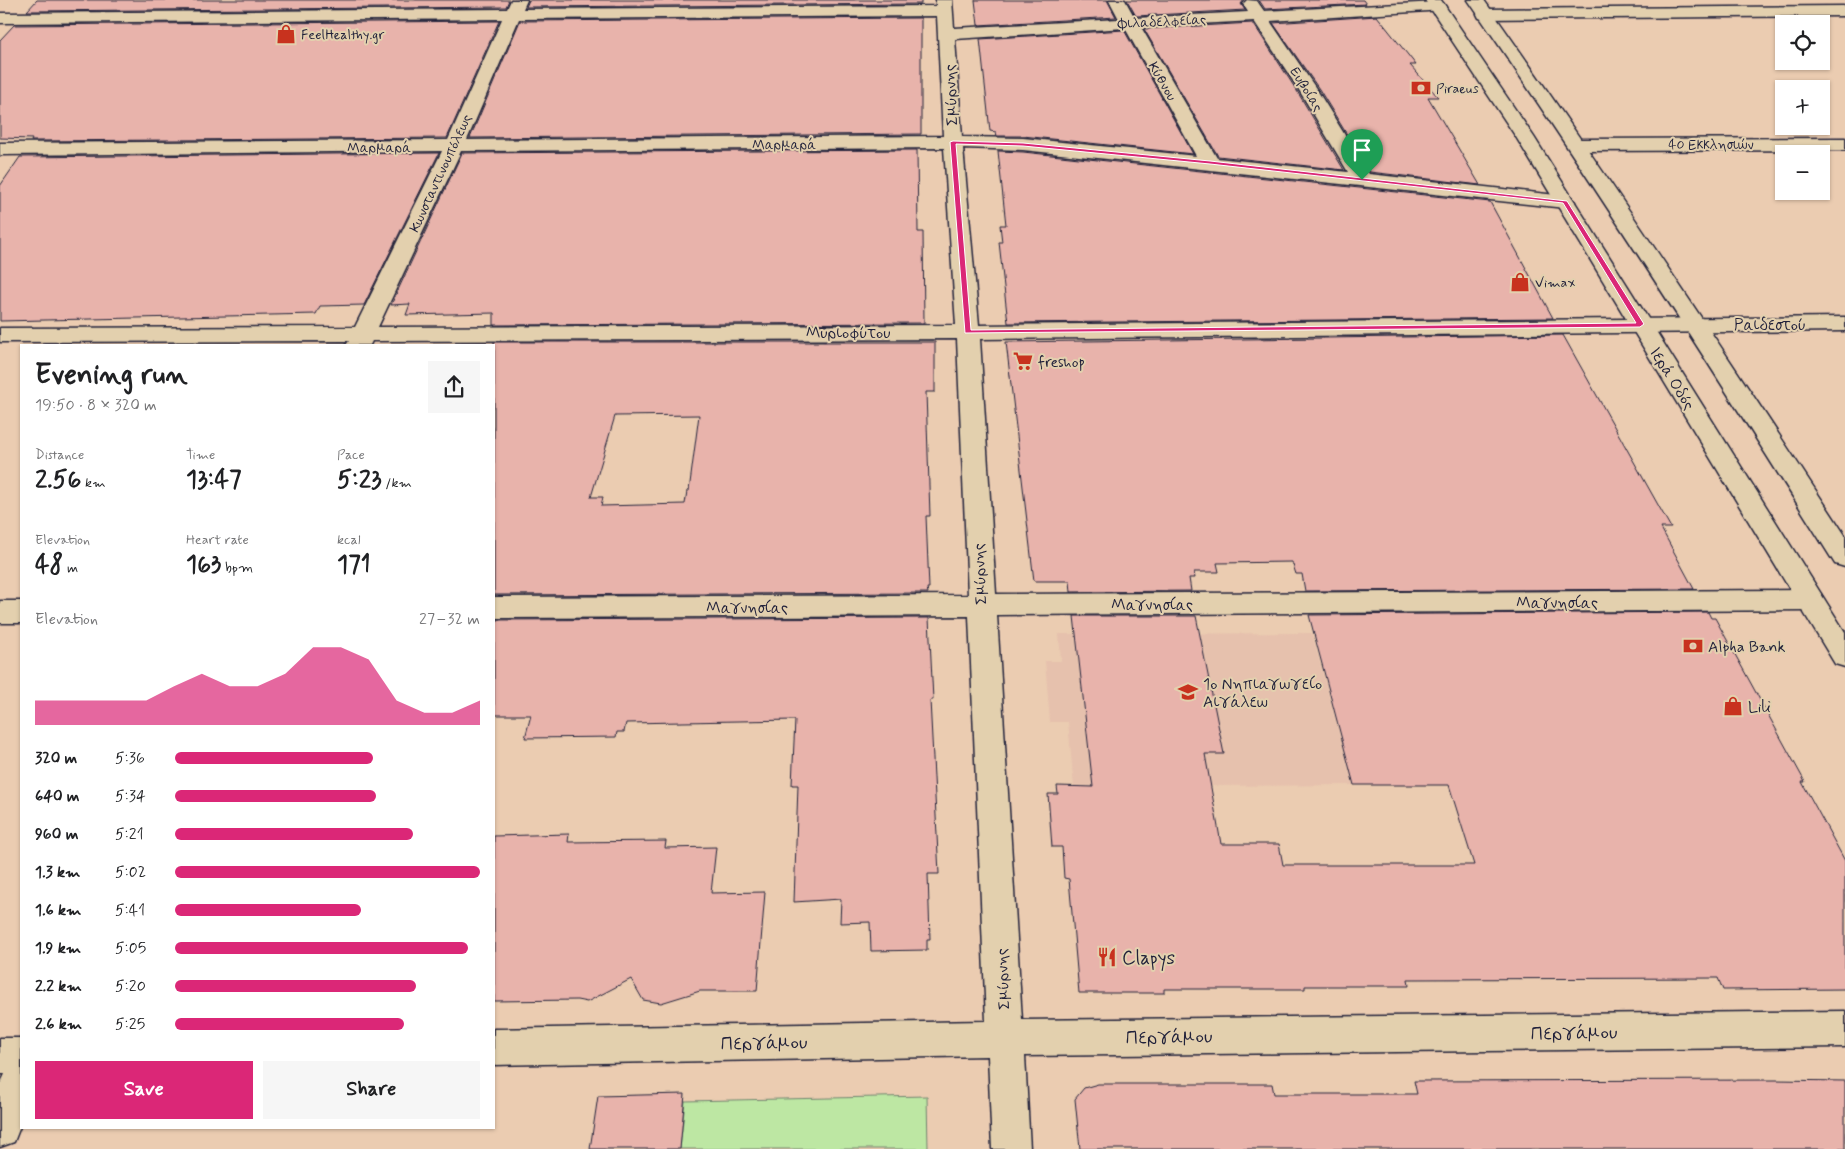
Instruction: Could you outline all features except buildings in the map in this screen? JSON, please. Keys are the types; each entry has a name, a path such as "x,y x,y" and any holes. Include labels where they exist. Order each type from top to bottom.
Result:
{"street":[{"path":"0,5 6,0"},
{"name":"Κύθνου","path":"1117,0 1210,163"},
{"name":"Ευβοίας","path":"1248,0 1308,90 1362,180"},
{"name":"Φιλαδελφείας","path":"0,18 516,7 945,15 1129,22 1260,17 1435,4"},
{"name":"Ιερά Οδός","path":"1435,4 1525,137 1845,656"},
{"path":"1480,7 1798,6 1845,11"},
{"name":"Κωνσταντινουπόλεως","path":"360,340 454,147 516,7"},
{"path":"1480,7 1577,145 1696,324 1845,557"},
{"name":"Σμύρνης","path":"945,15 968,332 1010,1149"},
{"name":"Μαρμαρά","path":"0,150 953,142 1023,144 1565,202"},
{"name":"40 Εκκλησιών","path":"1577,145 1845,144"},
{"name":"Μυριοφύτου","path":"0,335 360,340 1696,324"},
{"name":"Ραιδεστού","path":"1696,324 1845,324"},
{"name":"Μαγνησίας","path":"495,608 1810,600"},
{"path":"0,612 20,612"},
{"name":"Περγάμου","path":"495,1047 1004,1038 1845,1029"},
{"path":"0,1056 20,1056"},
{"path":"0,1128 20,1083"}],"shaded area":[{"name":"1ο Νηπιαγωγείο Αιγάλεω","path":"1312,633 1354,785 1074,787 1068,722 1050,722 1045,661 1061,661 1059,634"}],"green space":[{"path":"927,1096 928,1149 680,1149 685,1101"}],"place":[{"name":"FeelHealthy.gr","path":"286,34"},
{"name":"Piraeus","path":"1421,88"},
{"name":"Vimax","path":"1520,282"},
{"name":"freshop","path":"1023,361"},
{"name":"Alpha Bank","path":"1693,646"},
{"name":"1ο Νηπιαγωγείο Αιγάλεω","path":"1188,692"},
{"name":"Lili","path":"1733,706"},
{"name":"Clapys","path":"1107,957"}],"route":[{"path":"953,142 1023,144 1362,180 1565,202 1640,324 968,332 953,142"}]}
